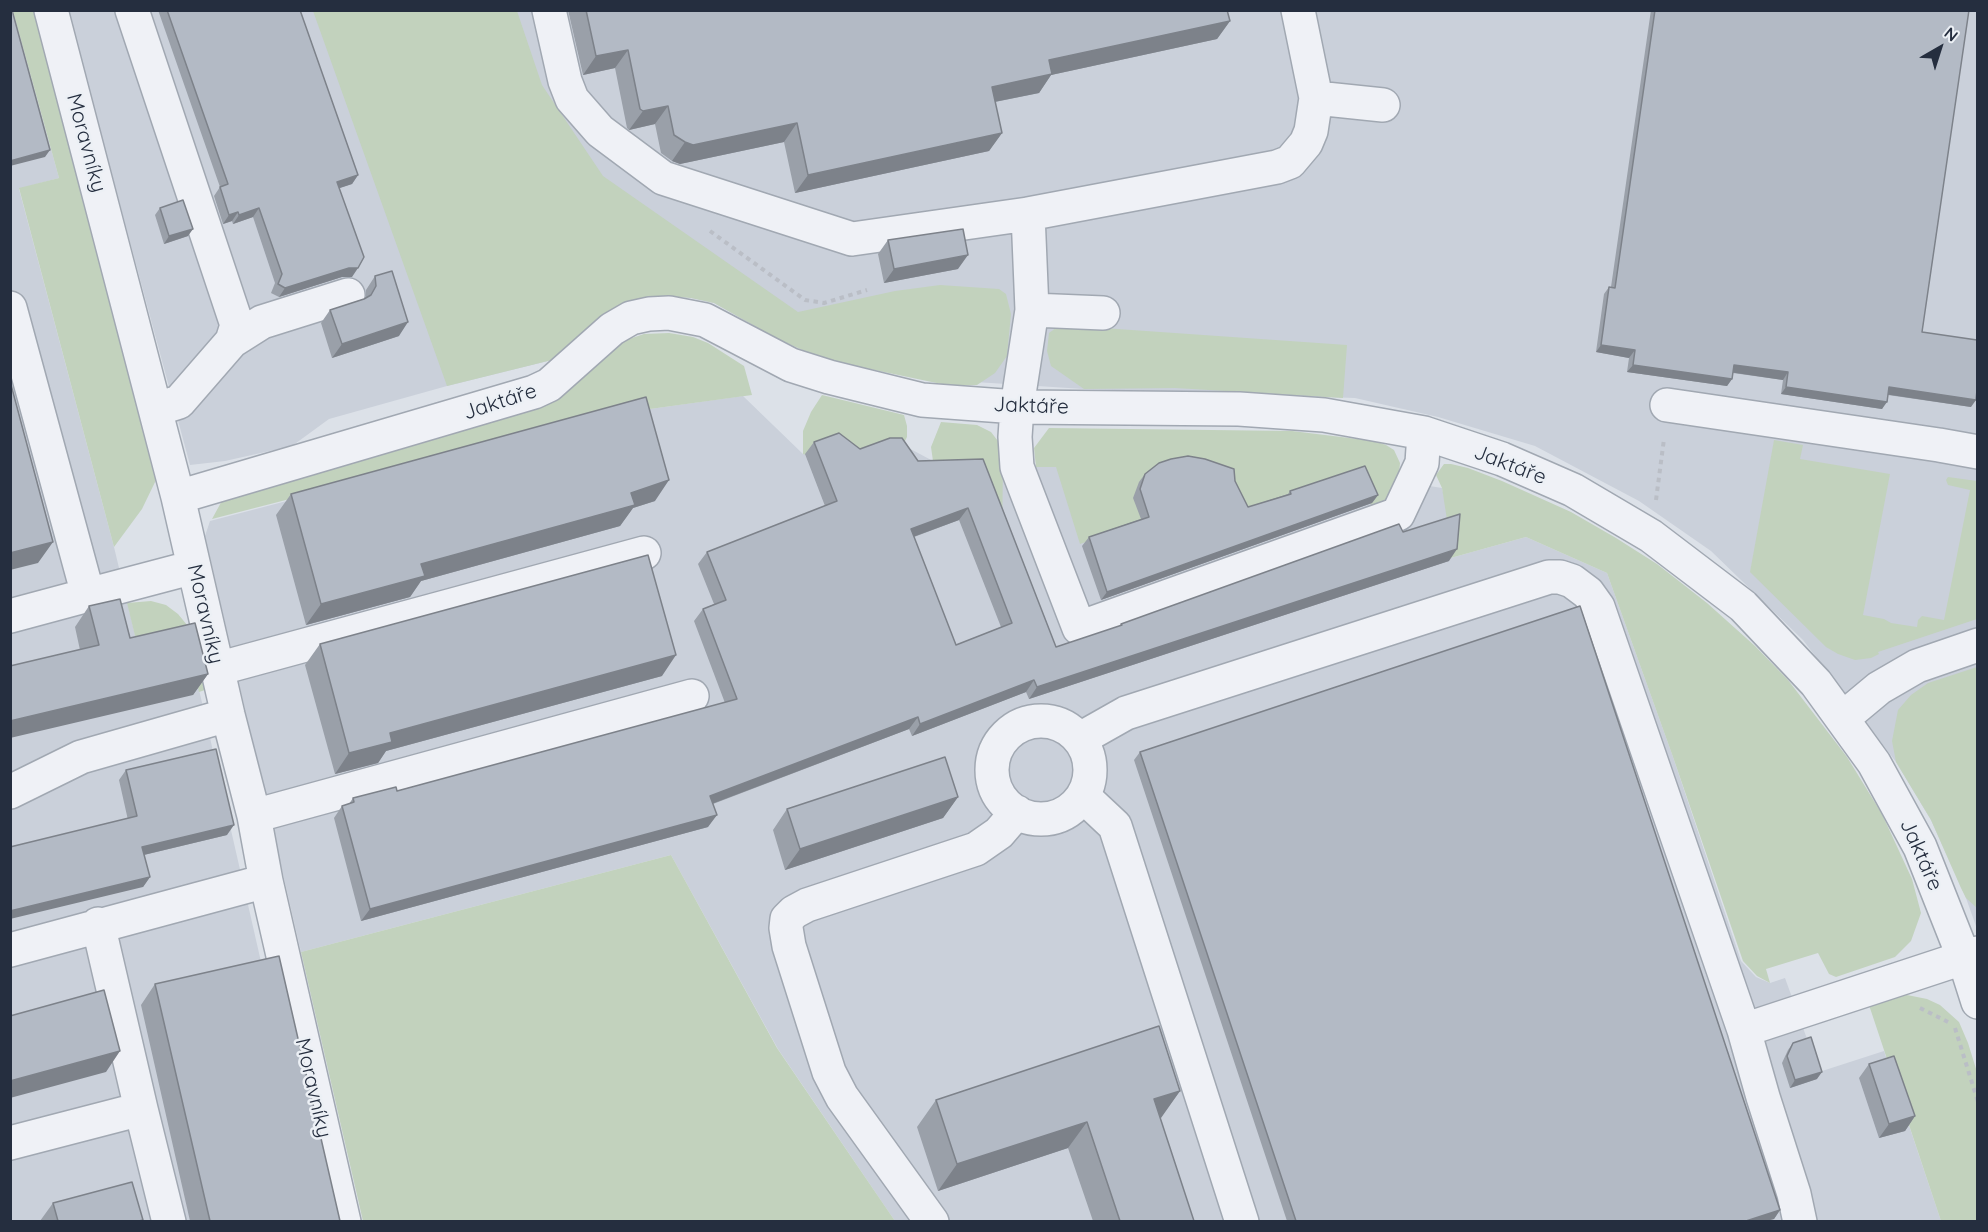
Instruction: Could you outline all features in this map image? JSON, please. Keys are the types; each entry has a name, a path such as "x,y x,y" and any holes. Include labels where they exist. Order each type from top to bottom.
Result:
{"street":[{"name":"Moravníky","path":"51,10 157,410 228,715 254,816 266,881 344,1221"},
{"path":"132,10 235,317 237,325 232,341"},
{"path":"549,10 565,81 572,99 600,131 663,178 852,239 1028,214 1277,167 1290,162 1306,143 1311,131 1316,98 1298,10"},
{"path":"1316,98 1383,105"},
{"path":"1028,214 1032,310 1017,407 1015,437 1017,467 1078,628 1398,514 1422,463 1424,433"},
{"path":"157,410 179,402 232,341 262,322 348,295"},
{"path":"10,308 88,595"},
{"path":"1032,310 1103,313"},
{"name":"Jaktáře","path":"178,497 534,392 549,386 612,329 631,318 649,314 669,313 705,320 792,364 829,377 922,400 1017,407 1239,409 1324,415 1424,433 1502,459 1573,490 1651,536 1743,606 1816,683 1874,763 1920,847 1970,956 1977,1002"},
{"path":"1667,405 1977,452"},
{"path":"218,669 644,553"},
{"path":"10,616 194,567"},
{"path":"1080,739 1126,713 1537,580 1560,577 1572,581 1588,593 1598,607 1744,1030 1762,1097 1794,1194 1800,1221"},
{"path":"1843,718 1879,688 1917,666 1977,645"},
{"path":"254,816 693,696"},
{"path":"10,792 81,757 228,715"},
{"path":"1038,720 1054,722 1068,729 1080,739 1088,754 1090,771 1087,788 1074,806 1064,813 1047,819 1026,816 1004,802 996,789 993,758 1000,744 1010,732 1023,723 1038,720"},
{"path":"1083,796 1115,826 1242,1221"},
{"path":"932,1221 842,1097 829,1072 789,946 787,919 807,905 976,849 999,833 1017,812"},
{"path":"10,950 98,924 266,881"},
{"path":"98,924 169,1221"},
{"path":"1744,1030 1970,956"},
{"path":"10,1143 141,1109"}],"path":[{"path":"708,229 805,300 824,303 867,290"},
{"path":"1651,536 1662,465 1667,405"},
{"path":"1914,1006 1945,1019 1956,1032"}],"shaded area":[{"path":"10,11 13,11 59,178 19,189 114,547 136,639 185,628 320,1221 11,1221"},
{"path":"68,11 1977,11 1977,929 1966,898 1931,820 1896,762 1803,640 1711,551 1639,501 1535,446 1438,417 1355,398 1084,389 960,381 776,338 714,303 669,296 645,298 560,358 329,419 292,446 225,461 190,465"},
{"path":"743,396 803,454 903,445 933,461 1005,467 1081,466 1411,483 1442,488 1449,517 1447,559 1526,537 1607,573 1673,757 1741,961 1756,977 1770,983 1785,978 1819,1072 1884,1051 1941,1221 895,1221 778,1049 671,855 301,952 205,536 210,521 628,412"}],"green space":[{"path":"13,11 38,11 157,478 142,509 114,547 19,188 59,178"},
{"path":"313,11 517,11 542,85 603,176 798,312 895,291 940,285 999,289 1006,294 1011,314 1007,356 995,373 977,385 951,386 822,359 776,338 714,303 669,296 645,298 560,358 447,386"},
{"path":"1060,325 1347,345 1343,398 1175,388 1084,389 1051,366 1047,351 1049,333"},
{"path":"669,333 693,337 708,343 744,366 752,395 628,412 212,519 224,497 556,398 576,384 615,347 644,334"},
{"path":"822,395 904,415 907,437 903,445 841,464 803,454 803,431"},
{"path":"941,422 977,425 991,432 1001,445 1003,458 1002,549 933,461 931,447"},
{"path":"1049,428 1292,431 1374,441 1394,450 1400,463 1399,474 1392,496 1375,513 1356,474 1147,546 1140,524 1080,544 1056,467 1036,467 1034,448"},
{"path":"1774,440 1803,445 1800,459 1890,474 1863,615 1884,619 1891,623 1917,627 1918,620 1922,616 1944,620 1970,490 1948,485 1946,480 1948,477 1977,481 1977,619 1878,652 1879,654 1871,658 1855,660 1826,647 1750,572"},
{"path":"1444,464 1468,468 1502,481 1571,512 1616,538 1657,564 1707,603 1755,646 1788,680 1847,757 1882,814 1912,879 1921,913 1911,941 1895,957 1836,977 1829,974 1818,953 1766,969 1770,983 1757,976 1743,961 1607,573 1526,537 1447,559 1448,526 1442,488 1436,475"},
{"path":"151,601 166,605 178,614 192,631 205,690 199,692 185,628 136,640 127,603"},
{"path":"1978,667 1977,908 1966,898 1931,820 1896,762 1892,741 1898,710 1911,695 1928,683"},
{"path":"671,855 777,1048 895,1221 363,1221 301,952"},
{"path":"1907,995 1927,999 1940,1005 1959,1022 1977,1072 1977,1221 1941,1221 1869,1005 1889,997"}],"building":[{"path":"10,10 12,10 50,150 10,161"},
{"path":"167,10 300,10 358,175 337,182 364,257 358,268 349,268 285,288 278,284 282,274 259,208 239,215 238,212 229,215 220,187 228,184"},
{"path":"586,10 1227,10 1230,21 1049,60 1052,74 992,87 1002,133 808,175 797,123 693,145 674,135 668,106 643,111 640,109 628,50 596,56"},
{"path":"1655,10 1969,10 1922,332 1977,340 1976,400 1889,387 1887,402 1786,387 1788,372 1734,365 1732,379 1633,365 1635,350 1601,345 1609,287 1615,288"},
{"path":"183,200 193,229 169,236 160,208"},
{"path":"963,229 968,255 894,269 888,240"},
{"path":"392,271 408,322 342,344 330,310 371,295 376,286 375,276"},
{"path":"10,381 53,542 10,553"},
{"path":"646,397 669,480 631,493 635,505 421,564 425,576 321,604 291,494"},
{"path":"839,433 860,449 890,438 902,438 918,461 983,459 1056,647 1399,524 1403,532 1460,514 1457,549 1037,687 1034,680 920,724 918,717 710,796 717,815 370,909 342,806 354,802 353,798 396,787 397,791 737,699 703,609 726,600 707,552 837,501 814,442","holes":["968,508 1012,623 956,645 911,529"]},
{"path":"1188,456 1234,469 1235,481 1248,507 1291,494 1290,491 1365,466 1378,495 1107,592 1089,537 1149,517 1140,489 1145,474 1159,463"},
{"path":"648,555 676,655 390,733 392,742 349,753 320,644"},
{"path":"120,599 130,638 195,623 208,674 10,721 10,666 99,645 89,606"},
{"path":"1580,606 1780,1210 1746,1221 1296,1221 1140,752"},
{"path":"216,749 234,825 142,847 150,877 10,911 10,847 137,816 126,770"},
{"path":"945,757 958,797 800,849 787,809"},
{"path":"279,956 340,1221 210,1221 155,984"},
{"path":"104,990 120,1051 10,1081 10,1016"},
{"path":"1159,1026 1180,1091 1154,1099 1194,1221 1120,1221 1087,1122 957,1164 936,1100"},
{"path":"1811,1037 1822,1072 1795,1080 1787,1056 1793,1043"},
{"path":"1894,1056 1915,1116 1889,1124 1869,1064"},
{"path":"132,1182 143,1220 58,1221 53,1203"}]}
